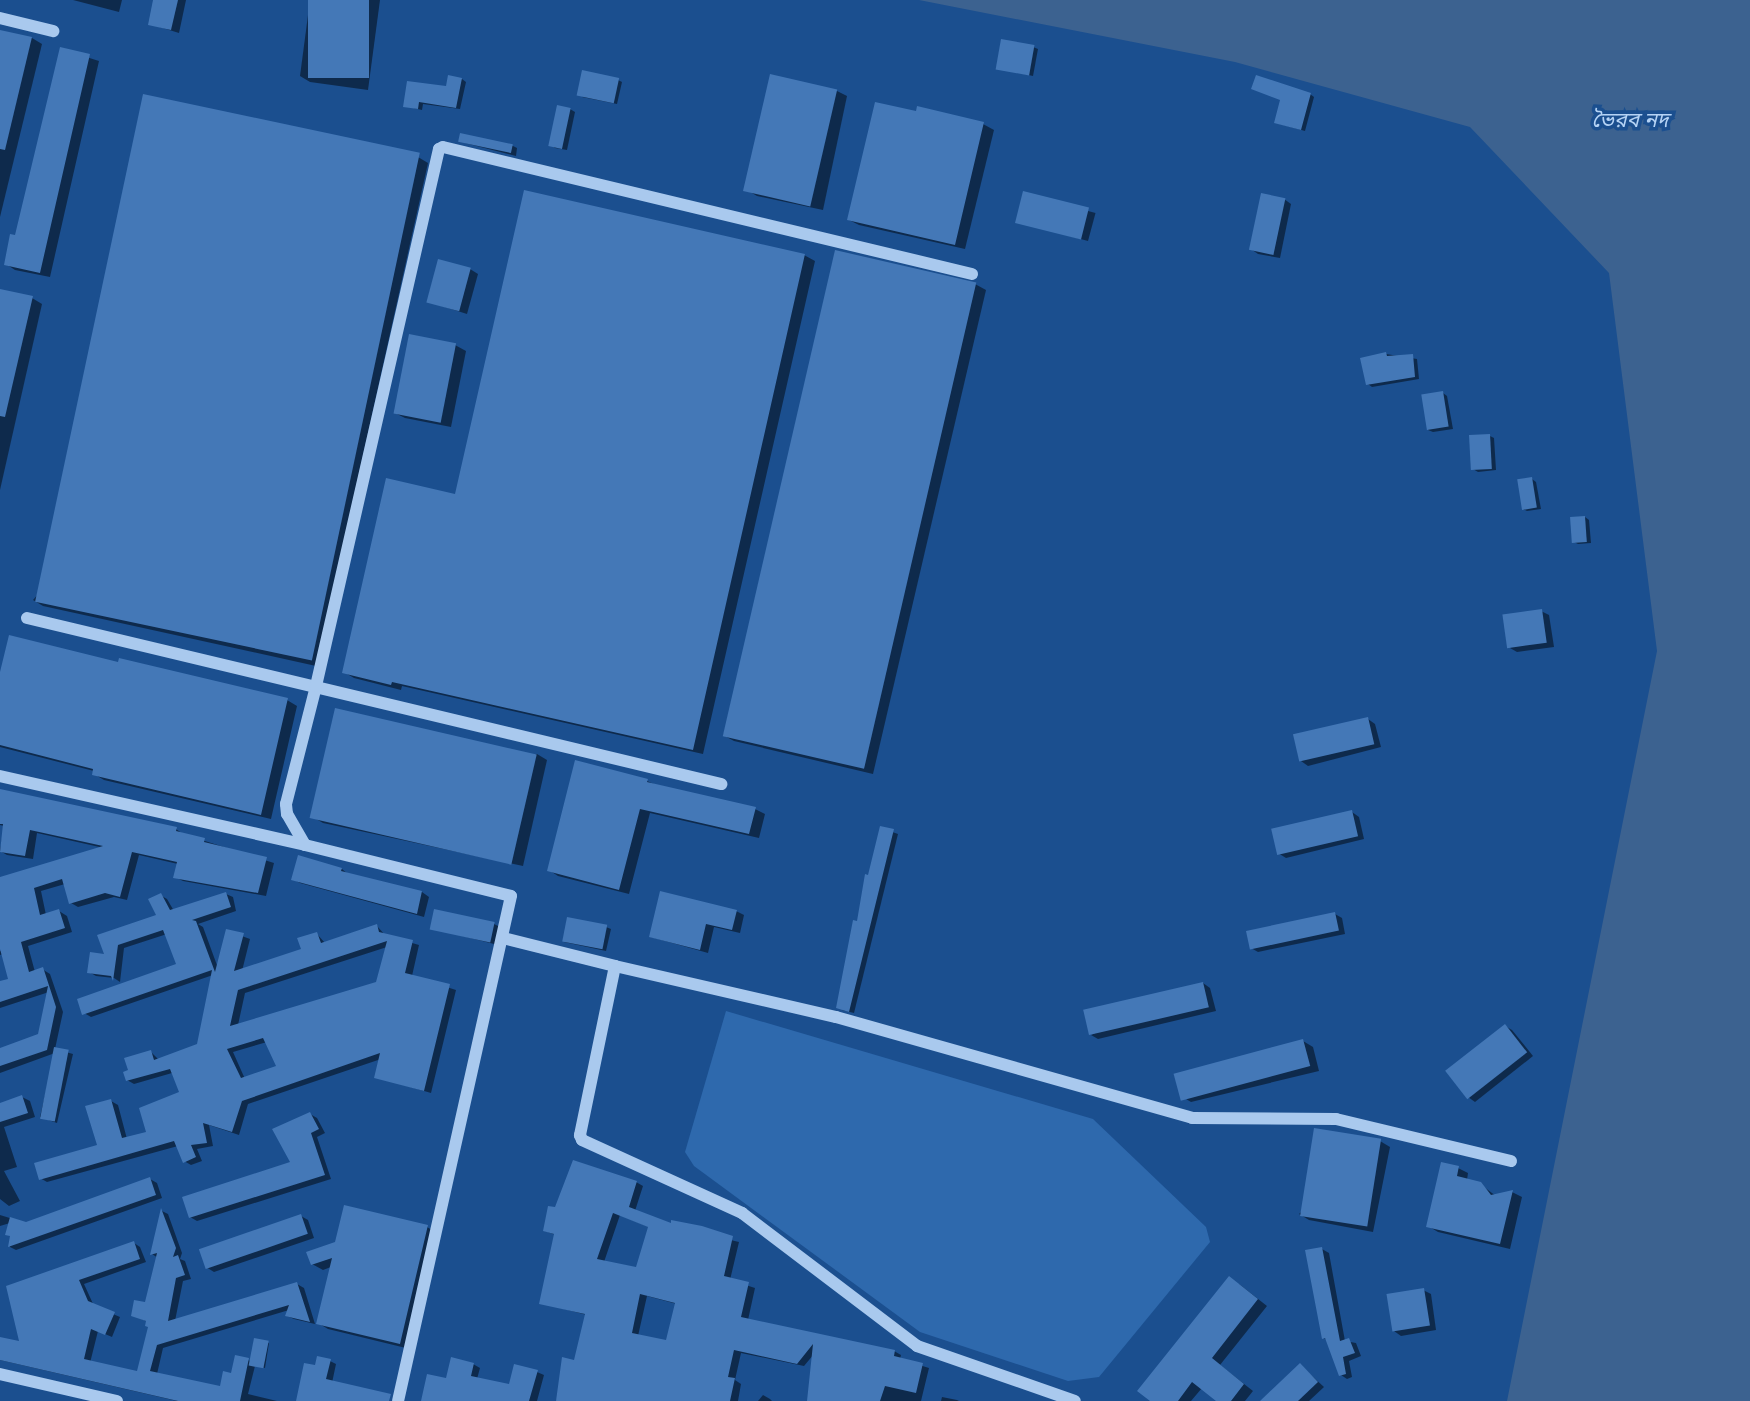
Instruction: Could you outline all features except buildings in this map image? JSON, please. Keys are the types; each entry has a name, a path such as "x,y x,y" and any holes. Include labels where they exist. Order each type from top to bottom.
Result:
{"lane":[{"path":"0,18 53,31"},
{"path":"306,845 287,814 286,804 316,686 439,149 443,147 972,274"},
{"path":"27,618 721,784"},
{"path":"0,776 506,893 512,900 398,1401"},
{"path":"503,938 836,1017 1192,1118 1336,1119 1511,1161"},
{"path":"615,966 580,1135 582,1140 742,1213 917,1346 1075,1401"},
{"path":"0,1374 117,1401"}],"shaded area":[{"path":"726,1011 1093,1119 1206,1227 1210,1242 1099,1377 1068,1381 920,1332 694,1166 685,1152"}],"water":[{"name":"ভৈরব নদ","path":"919,0 1750,0 1750,1401 1507,1401 1657,651 1609,273 1470,127 1235,62"}]}
